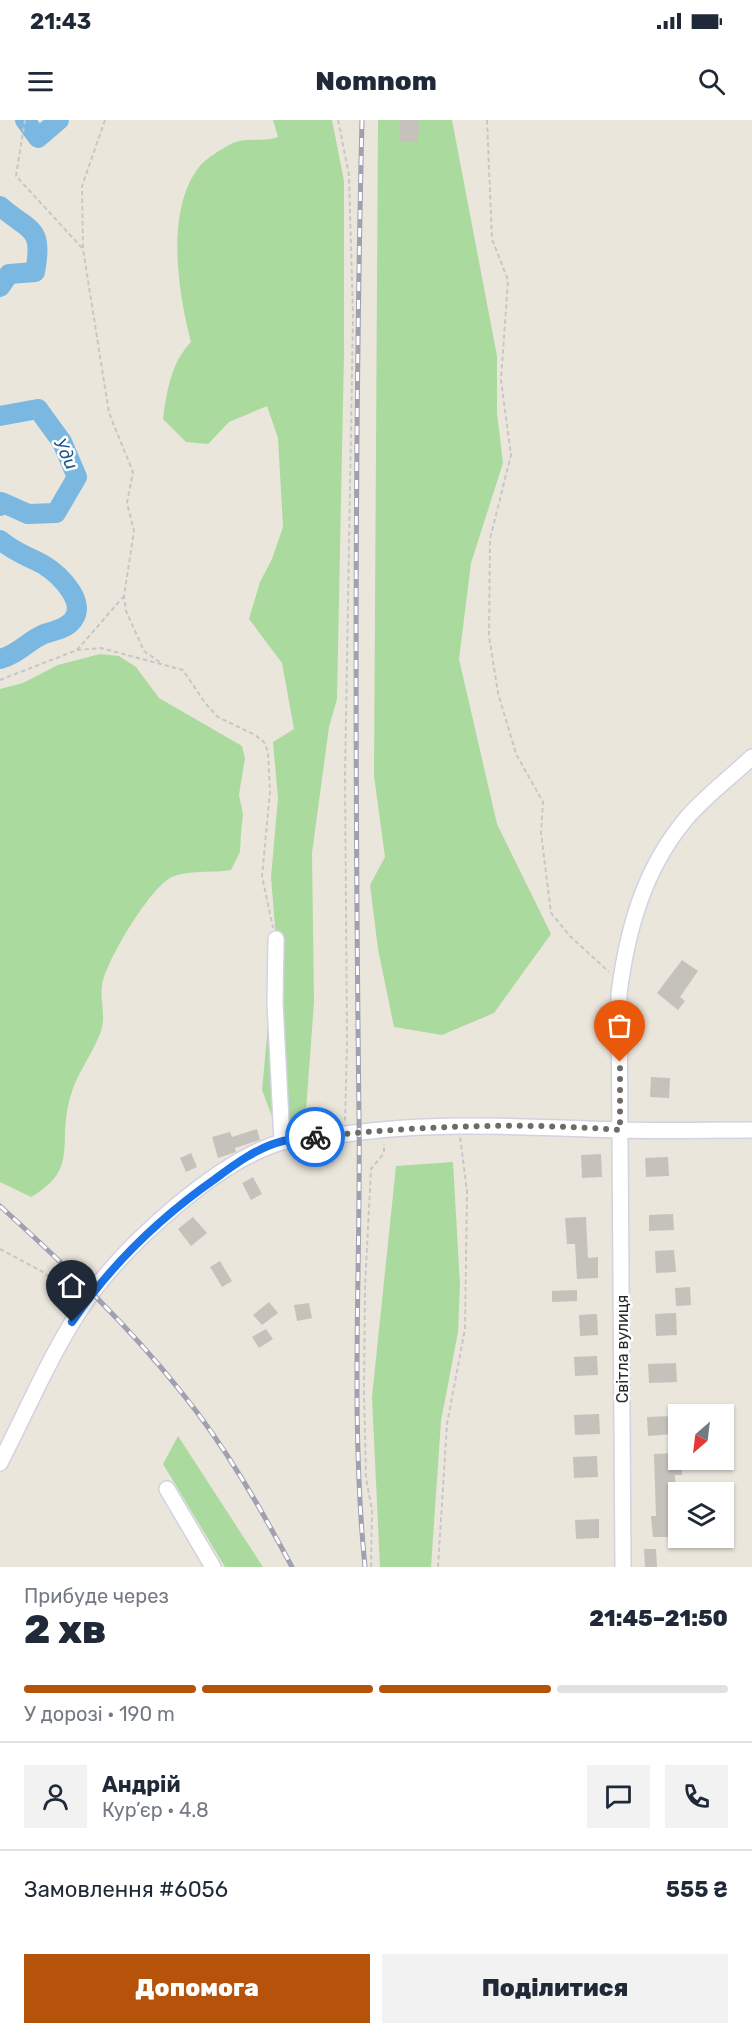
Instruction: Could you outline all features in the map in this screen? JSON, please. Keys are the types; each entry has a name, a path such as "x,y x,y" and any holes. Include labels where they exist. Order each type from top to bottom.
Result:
{"street":[{"name":"Світла вулиця","path":"623,1567 619,994 625,946 644,884 685,820 752,758"},
{"path":"276,939 275,1002 282,1141"},
{"path":"0,1463 72,1322 92,1293 130,1248 175,1206 242,1159 282,1141 385,1129 458,1125 620,1130 752,1130"},
{"path":"167,1489 213,1567"}],"path":[{"path":"25,120 16,176 83,249"},
{"path":"105,120 82,186 83,249 109,413 133,472 128,503 134,531 124,596 131,626 144,651 161,663"},
{"path":"338,120 349,175 353,316 345,775 347,1042 352,1133"},
{"path":"487,120 492,239 508,280 501,380 511,455 490,539 489,636 498,693 516,753 543,802 541,833 551,913 570,936 604,965 618,986 619,994"},
{"path":"77,650 124,596"},
{"path":"0,680 77,650 101,648 183,670 205,703 218,717 255,735 264,742 268,752 270,792 262,876 276,939"},
{"path":"438,1567 447,1424 465,1329 467,1191 458,1125"},
{"path":"371,1567 372,1510 366,1478 364,1392 365,1287 371,1169 384,1153 385,1129"},
{"path":"0,1249 43,1272 69,1294 68,1310 72,1322"}],"green space":[{"path":"273,120 332,120 344,181 344,353 337,699 329,727 312,853 314,1002 305,1124 276,1127 262,1090 276,939 271,877 278,798 273,742 294,729 282,663 249,619 260,582 272,559 283,527 278,438 267,406 229,422 208,444 186,442 163,419 168,387 174,368 191,342 182,300 177,252 178,229 188,185 202,164 229,145 241,141 278,137"},
{"path":"378,120 452,120 497,356 497,413 503,463 471,563 459,659 497,824 551,934 494,1013 442,1035 394,1027 378,949 370,885 385,857 374,776"},
{"path":"100,654 119,656 136,667 159,698 242,746 245,758 239,795 243,814 240,852 231,870 185,873 163,883 130,926 105,975 102,986 101,1031 70,1098 61,1166 46,1187 31,1197 0,1182 0,689 23,683 58,665"},
{"path":"453,1162 460,1285 458,1332 441,1421 431,1567 380,1567 372,1397 396,1166"},
{"path":"178,1436 263,1567 225,1567 163,1464"}],"building":[{"path":"400,120 419,120 418,142 399,142"},
{"path":"682,960 698,971 680,997 685,1001 678,1010 657,993"},
{"path":"651,1077 670,1078 669,1098 650,1097"},
{"path":"257,1129 260,1140 235,1148 236,1152 218,1158 212,1137 230,1132 232,1137"},
{"path":"191,1153 197,1167 186,1172 180,1158"},
{"path":"601,1154 602,1177 582,1178 581,1155"},
{"path":"668,1157 669,1176 646,1177 645,1158"},
{"path":"253,1177 262,1194 251,1200 242,1183"},
{"path":"673,1214 674,1230 649,1231 649,1215"},
{"path":"193,1217 207,1233 191,1246 178,1229"},
{"path":"586,1217 588,1258 598,1257 598,1278 577,1279 575,1244 567,1244 565,1218"},
{"path":"674,1250 676,1272 656,1273 655,1251"},
{"path":"220,1261 232,1281 222,1287 210,1267"},
{"path":"690,1287 691,1305 676,1306 675,1288"},
{"path":"577,1290 577,1301 552,1302 552,1291"},
{"path":"269,1302 278,1313 262,1325 253,1315"},
{"path":"309,1303 312,1318 297,1321 294,1305"},
{"path":"676,1313 677,1335 656,1336 655,1314"},
{"path":"597,1314 598,1335 580,1336 579,1315"},
{"path":"266,1329 273,1339 259,1348 252,1337"},
{"path":"597,1356 598,1375 575,1376 574,1357"},
{"path":"676,1363 677,1382 649,1383 648,1364"},
{"path":"599,1414 600,1434 575,1435 574,1415"},
{"path":"668,1416 668,1434 648,1436 647,1417"},
{"path":"668,1453 668,1470 682,1470 682,1475 675,1475 675,1482 668,1482 668,1537 653,1537 651,1516 656,1516 654,1454"},
{"path":"597,1456 598,1477 574,1478 573,1457"},
{"path":"599,1519 599,1538 576,1539 575,1520"},
{"path":"644,1549 656,1549 657,1567 645,1567"}],"waterway":[{"name":"Уди","path":"25,120 38,138 59,120"},
{"name":"Уди","path":"0,206 32,231 36,237 37,246 35,272 9,274 0,287"},
{"name":"Уди","path":"0,416 38,409 62,442 77,477 56,513 28,514 1,502 0,506"},
{"name":"Уди","path":"0,540 57,575 70,590 77,605 73,620 67,626 44,634 13,654 0,659"}],"railway":[{"path":"362,120 356,494 359,1172 357,1398 365,1567"},
{"path":"0,1206 95,1296 140,1343 182,1393 213,1434 241,1477 292,1567"}],"way so far":[{"path":"315,1137 385,1129 458,1125 620,1130 620,1062"}],"route":[{"path":"72,1322 92,1293 130,1248 175,1206 242,1159 282,1141 315,1137"}]}
